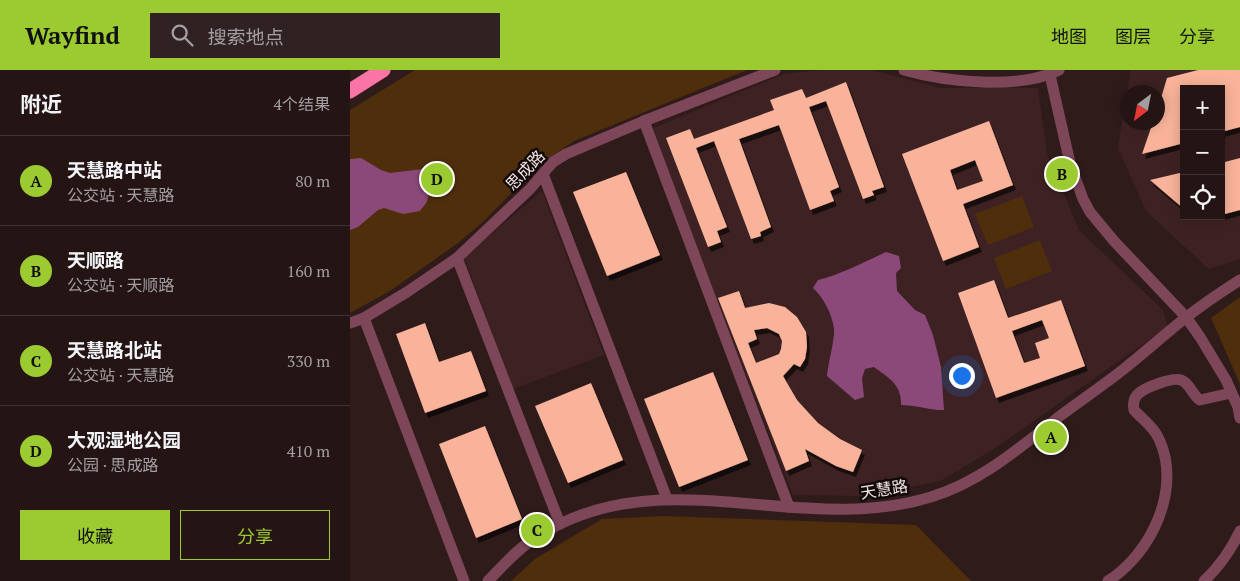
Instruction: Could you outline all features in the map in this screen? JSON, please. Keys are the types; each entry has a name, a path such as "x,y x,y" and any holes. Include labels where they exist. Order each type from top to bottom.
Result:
{"highway":[{"path":"350,91 382,70"}],"street":[{"name":"思成路","path":"350,323 364,318 407,292 457,258 496,222 553,162 566,154 644,121 775,70"},
{"path":"904,70 947,80 989,82 1024,80 1055,72 1070,163 1083,199 1100,227 1186,317 1205,345 1232,393 1240,418"},
{"path":"644,121 788,507"},
{"path":"542,174 667,499"},
{"path":"457,258 560,524"},
{"name":"天慧路","path":"488,581 534,538 560,524 598,509 620,503 667,499 846,510 876,508 912,502 948,491 982,474 1007,458 1124,369 1186,317 1240,280"},
{"path":"364,318 464,581"},
{"path":"1108,581 1135,556 1148,538 1158,517 1168,476 1166,457 1159,439 1153,428 1134,410 1133,402 1136,396 1172,379 1184,381 1200,400 1232,393"},
{"path":"1204,581 1237,544 1240,531"}],"shaded area":[{"path":"415,70 747,70 574,141 540,164 484,221 458,243 390,291 350,313 350,110"},
{"path":"819,70 872,70 940,88 1038,88 1047,154 1079,230 1163,310 1167,327 994,449 940,481 865,496 793,495 651,129 784,74"},
{"path":"1131,70 1240,70 1240,259 1209,269 1146,211 1118,148 1121,130 1165,130 1165,85 1128,85"},
{"path":"361,158 390,173 423,169 428,180 429,193 420,211 403,214 384,208 378,210 358,227 350,230 350,159"},
{"path":"542,191 604,355 513,389 464,257"},
{"path":"1022,196 1034,227 988,245 975,214"},
{"path":"1040,240 1052,271 1006,289 994,258"},
{"path":"886,252 899,256 901,268 896,273 897,291 915,310 925,315 933,335 941,367 944,410 901,405 901,398 897,387 874,367 865,369 862,378 864,397 855,400 827,376 834,329 827,307 813,288 818,280 844,271"},
{"path":"1240,297 1240,384 1211,318"},
{"path":"663,516 916,525 971,581 511,581 535,559 602,519"}],"building":[{"path":"1198,70 1240,70 1240,127 1225,131 1225,85 1180,85 1180,144 1142,154 1150,130 1165,130 1165,85 1167,78"},
{"path":"846,82 884,187 872,191 874,195 863,199 826,101 809,107 839,187 830,191 834,201 810,210 779,125 739,139 771,227 760,232 761,236 751,239 714,141 696,148 727,227 717,231 721,242 708,247 666,138 690,129 694,139 774,110 770,100 802,89 806,98"},
{"path":"989,121 1013,185 963,204 979,247 943,261 902,154","holes":["975,160 983,181 957,190 950,170"]},
{"path":"1240,158 1240,210 1225,214 1225,175 1225,162"},
{"path":"626,172 660,255 607,276 573,192"},
{"path":"1180,173 1180,206 1150,180"},
{"path":"994,280 1008,318 1061,300 1085,366 996,398 958,293","holes":["1042,320 1049,338 1035,343 1040,358 1024,363 1012,331"]},
{"path":"739,291 745,308 769,303 785,307 797,317 806,332 807,347 805,359 800,367 794,364 783,376 797,400 818,423 840,439 862,450 853,472 836,466 805,449 809,461 786,471 718,298","holes":["767,328 779,334 782,341 779,354 756,363 748,343 757,339 754,330"]},
{"path":"425,323 439,362 471,351 486,391 425,413 396,334"},
{"path":"713,372 748,460 679,487 644,399"},
{"path":"591,383 623,460 568,483 535,406"},
{"path":"485,426 522,519 476,538 439,444"}],"place":[{"name":"天顺路","path":"1062,174"},
{"name":"大观湿地公园","path":"437,179"},
{"name":"天慧路中站","path":"1051,437"},
{"name":"天慧路北站","path":"537,530"}]}
